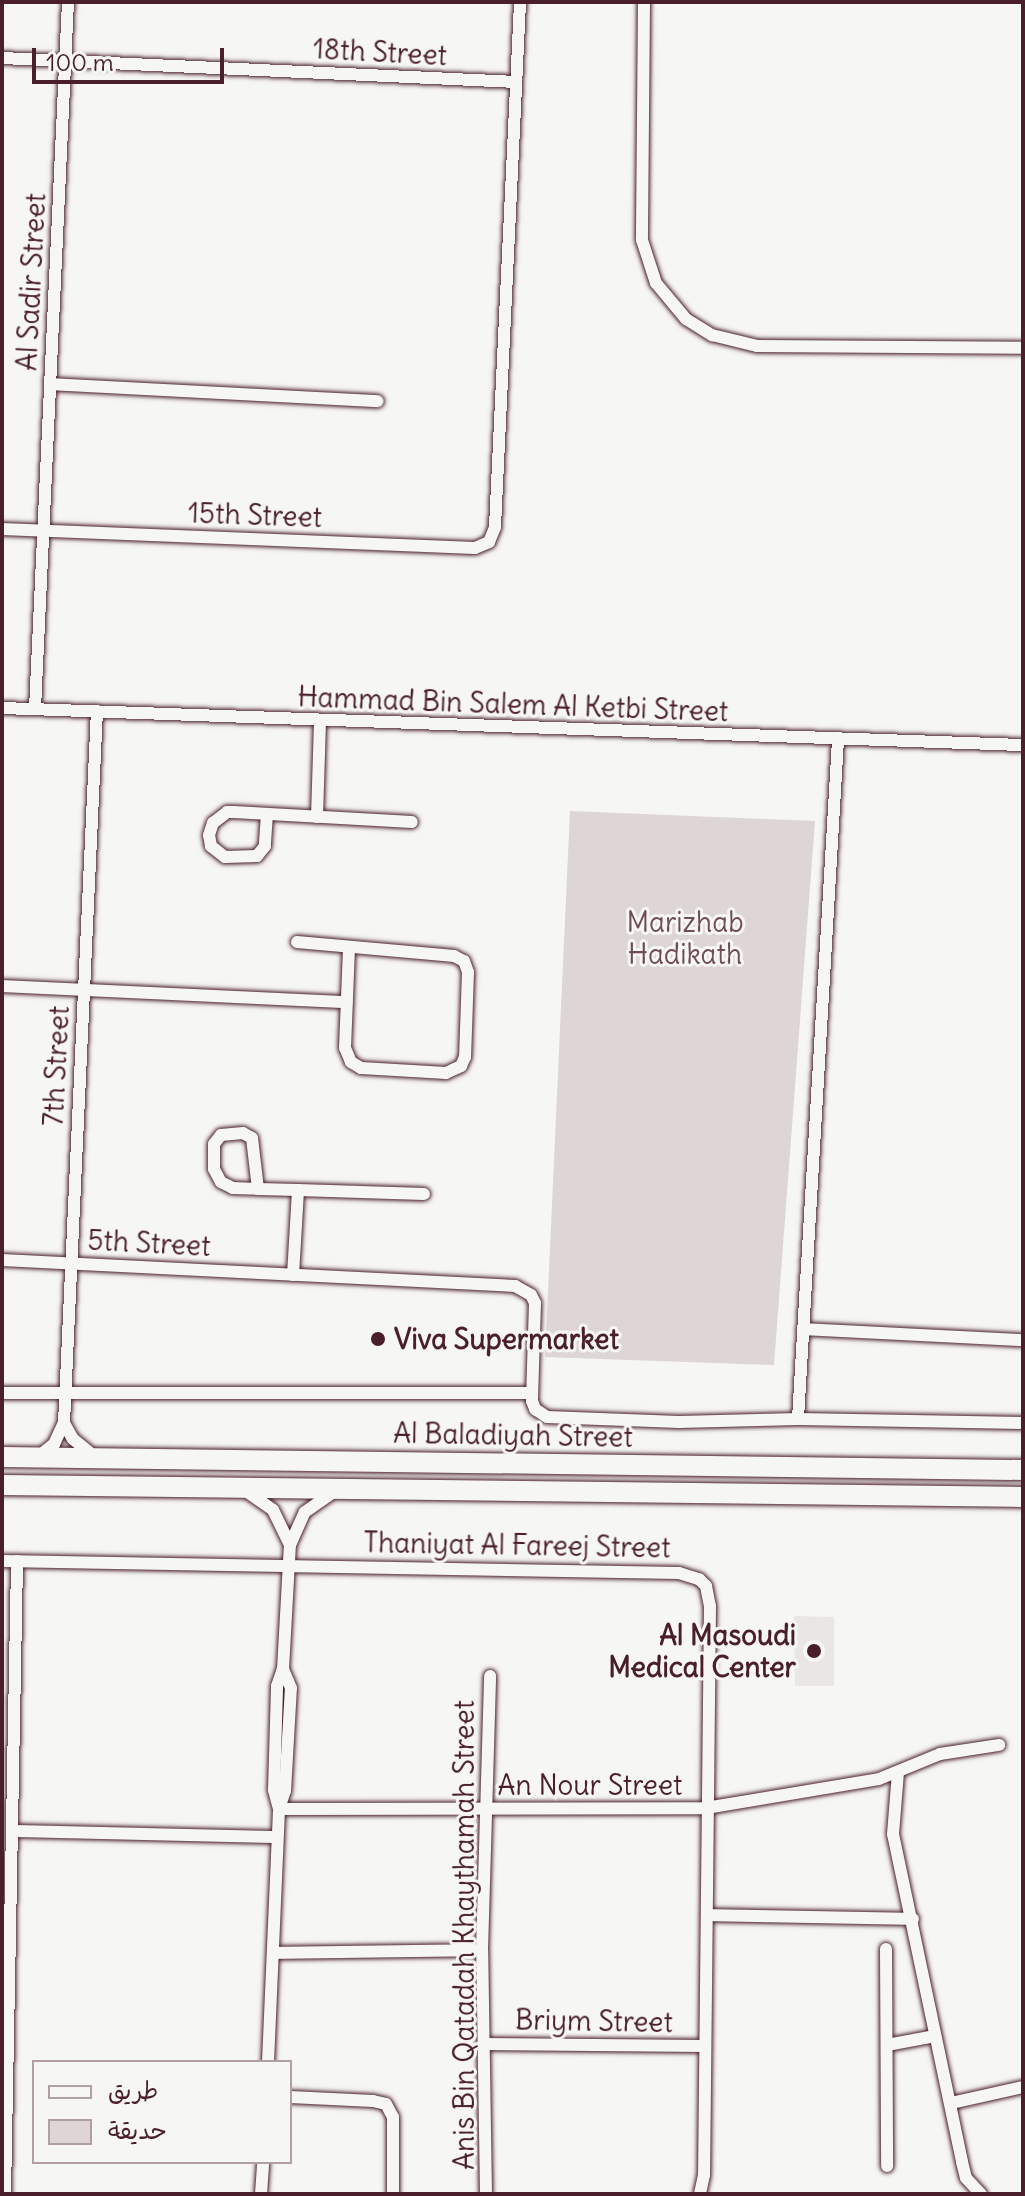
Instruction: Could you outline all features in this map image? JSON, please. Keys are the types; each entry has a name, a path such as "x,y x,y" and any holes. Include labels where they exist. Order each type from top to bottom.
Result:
{"main road":[{"name":"Al Baladiyah Street","path":"2,1457 1013,1470"},
{"name":"Al Baladiyah Street","path":"2,1485 1023,1497"}],"street":[{"name":"Al Sadir Street","path":"35,709 68,2"},
{"path":"516,82 520,2"},
{"path":"644,2 642,240 656,283 686,319 727,340 757,346 1023,348"},
{"name":"18th Street","path":"2,58 516,82"},
{"name":"15th Street","path":"2,529 475,548 489,542 495,527 516,82"},
{"path":"50,384 378,401"},
{"name":"Hammad Bin Salem Al Ketbi Street","path":"2,708 1023,745"},
{"name":"7th Street","path":"64,1423 97,711"},
{"path":"317,817 320,721"},
{"path":"798,1419 838,739"},
{"path":"267,814 265,846 257,856 225,857 211,846 210,829 222,814 267,814 412,822"},
{"path":"297,942 454,956 464,961 468,972 464,1062 457,1069 446,1073 355,1066 345,1053 349,949"},
{"path":"2,986 347,1002"},
{"path":"258,1189 252,1138 243,1133 221,1135 213,1149 217,1177 233,1188 258,1189 424,1194"},
{"path":"293,1275 298,1190"},
{"name":"5th Street","path":"2,1260 524,1289 535,1303 536,1313 532,1393"},
{"path":"803,1329 1023,1340"},
{"path":"2,1393 532,1393 535,1409 547,1417 679,1422 798,1419 1023,1423"},
{"path":"36,1458 54,1444 64,1423"},
{"path":"64,1423 78,1445 101,1458"},
{"path":"1013,1470 1023,1457"},
{"path":"234,1488 256,1496 273,1510 290,1545"},
{"path":"268,2060 277,1837 279,1809 285,1791 291,1688 283,1669 290,1545 305,1512 339,1489"},
{"name":"Thaniyat Al Fareej Street","path":"2,1561 679,1573 699,1579 710,1596 704,2175 700,2194"},
{"path":"5,2194 8,1708 17,1561"},
{"name":"Anis Bin Qatadah Khaythamah Street","path":"486,2194 482,1950 490,1676"},
{"name":"An Nour Street","path":"279,1809 706,1808 855,1784 898,1772 940,1754 999,1745"},
{"path":"898,1772 893,1834 966,2178 981,2194"},
{"path":"9,1827 277,1837"},
{"path":"708,1915 913,1919"},
{"path":"886,1949 887,2166"},
{"path":"273,1953 482,1950"},
{"path":"887,2045 935,2036"},
{"name":"Briym Street","path":"483,2044 704,2046"},
{"path":"951,2103 1023,2087"},
{"path":"292,2097 380,2101 386,2104 393,2117 393,2194"},
{"path":"261,2194 263,2164"}],"shaded area":[{"name":"Al Masoudi Medical Center","path":"794,1616 834,1617 834,1686 795,1686"}],"green space":[{"name":"Marizhab Hadikath","path":"570,811 815,821 774,1365 545,1357"}],"place":[{"name":"Viva Supermarket","path":"378,1339"},
{"name":"Al Masoudi Medical Center","path":"814,1651"}]}
